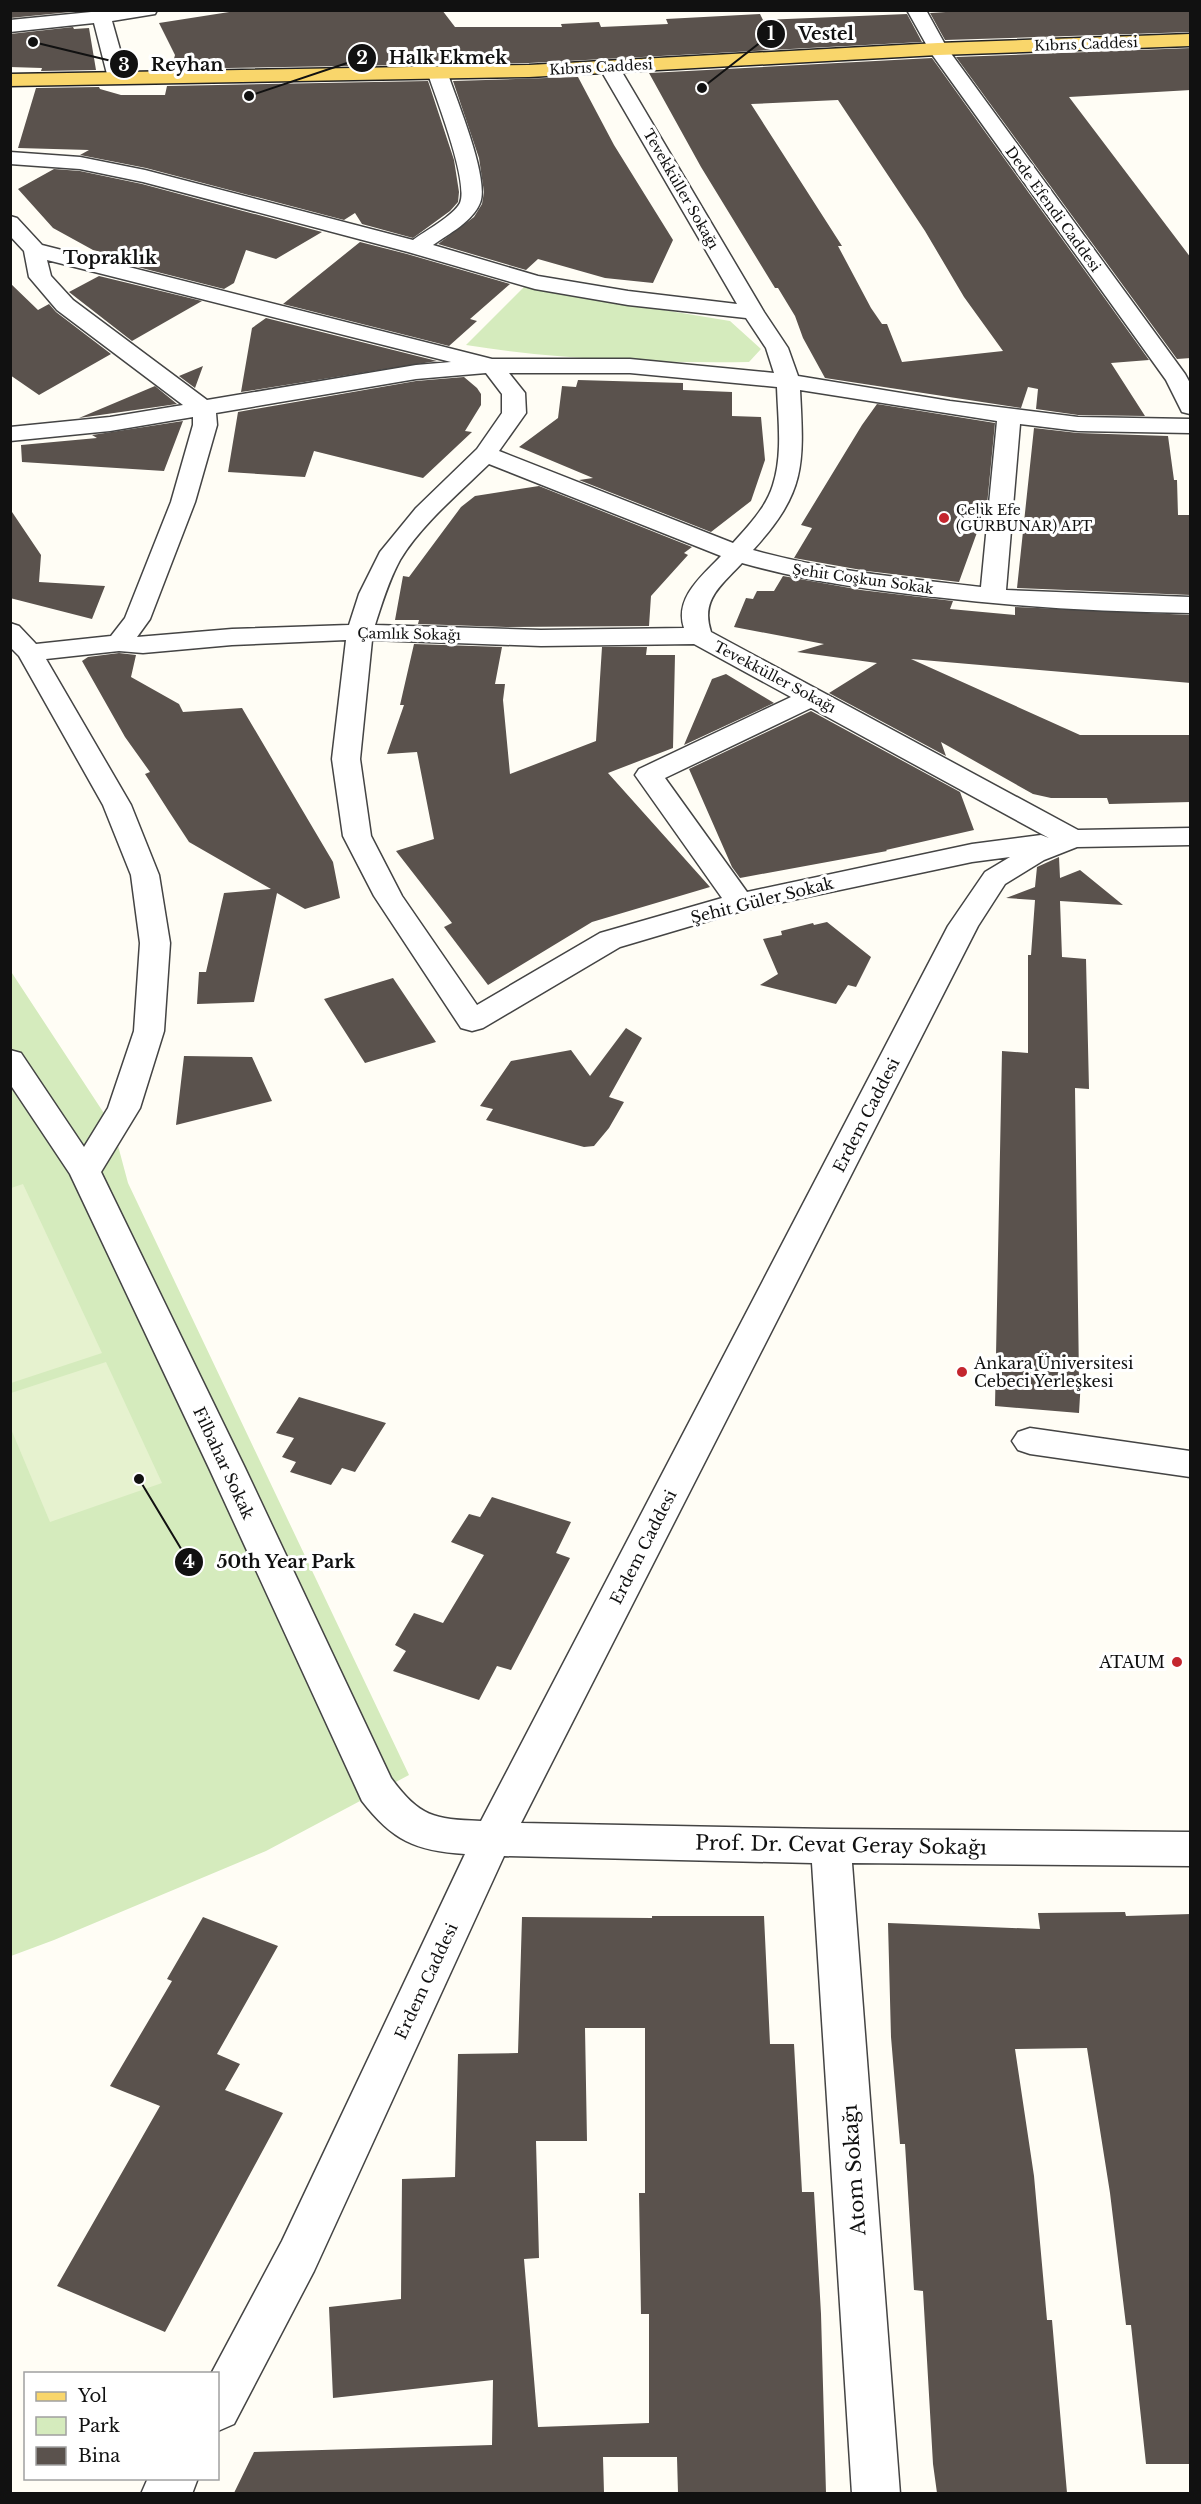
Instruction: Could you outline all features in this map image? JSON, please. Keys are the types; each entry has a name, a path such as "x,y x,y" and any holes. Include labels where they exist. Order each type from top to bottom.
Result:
{"main road":[{"name":"Kıbrıs Caddesi","path":"10,80 438,74 938,49 1191,40"}],"street":[{"path":"10,26 148,10"},
{"name":"Dede Efendi Caddesi","path":"916,10 938,49 1184,379 1191,407"},
{"path":"101,14 118,78"},
{"name":"Tevekküller Sokağı","path":"609,67 753,312 777,348 788,381 791,446 785,486 765,522 700,594 693,617 699,636 1073,839"},
{"path":"416,247 465,210 472,201 472,179 438,74"},
{"path":"10,158 80,163 145,177 416,247 535,282 628,298 753,312"},
{"path":"10,222 34,249 40,277 65,305 204,409 205,425 183,502 137,619 119,643"},
{"path":"34,249 492,366 513,393 514,413 485,454 425,513 389,557 372,594 360,632"},
{"path":"10,434 110,424 416,372 492,366 630,366 788,381 1009,417 1078,424 1191,426"},
{"path":"993,596 1009,417"},
{"name":"Şehit Coşkun Sokak","path":"485,454 736,553 792,569 850,580 993,596 1191,605"},
{"path":"10,631 30,653 117,805 145,875 155,943 149,1031 124,1108 85,1172"},
{"name":"Çamlık Sokağı","path":"30,653 119,643 143,645 232,637 360,632 541,638 699,636"},
{"name":"Şehit Güler Sokak","path":"360,632 346,759 357,836 388,896 472,1021 610,940 740,902 972,853 1073,839"},
{"path":"740,902 649,775 812,697"},
{"name":"Erdem Caddesi","path":"219,2406 298,2256 492,1839 963,926 995,878 1034,854 1073,839 1191,837"},
{"name":"Filbahar Sokak","path":"10,1060 85,1172 227,1468 376,1789 399,1817 419,1830 450,1837 492,1839"},
{"path":"1030,1441 1191,1464"},
{"name":"Prof. Dr. Cevat Geray Sokağı","path":"492,1839 831,1846 1191,1849"},
{"name":"Atom Sokağı","path":"831,1846 876,2493"},
{"path":"165,2493 173,2480"}],"green space":[{"path":"524,287 730,321 761,349 749,362 678,362 607,360 466,345"},
{"path":"10,970 113,1127 128,1183 409,1775 266,1851 11,1956"},
{"path":"23,1184 102,1353 11,1383 11,1188"},
{"path":"106,1362 162,1483 50,1522 11,1429 11,1393"}],"building":[{"path":"10,10 71,10 71,12 10,18"},
{"path":"242,10 442,10 455,27 562,27 561,24 599,22 601,27 668,24 666,19 760,14 763,20 907,14 922,42 529,63 171,69 175,55 159,23"},
{"path":"977,10 1191,10 1191,32 945,40 930,13"},
{"path":"73,27 74,29 89,28 96,70 41,71 42,68 10,67 10,34"},
{"path":"1191,48 1191,90 1069,97 1191,258 1191,358 1177,359 956,57"},
{"path":"932,58 1149,360 1111,363 1145,416 1078,415 1036,409 1038,389 1028,387 1021,408 825,378 803,338 795,316 778,288 775,288 701,167 649,73","holes":["838,100 925,231 964,297 1003,351 902,362 887,324 882,324 871,308 838,246 842,246 751,104"]},
{"path":"578,77 614,145 673,240 653,283 605,278 538,259 526,270 438,244 474,217 482,204 484,192 479,158 453,81"},
{"path":"428,81 454,160 459,192 458,202 450,211 413,238 362,224 355,213 344,220 146,168 80,155 89,150 18,148 36,88 99,87 121,95 165,95 167,86"},
{"path":"54,169 80,171 142,184 322,232 276,259 246,250 234,283 224,289 122,263 130,259 93,250 53,228 18,189"},
{"path":"360,242 510,284 470,319 477,321 449,346 283,304"},
{"path":"99,276 202,301 132,341 69,292"},
{"path":"10,283 38,310 49,304 56,312 111,354 39,395 10,375"},
{"path":"266,318 437,361 241,392 252,328"},
{"path":"203,366 195,388 179,376"},
{"path":"464,377 481,394 481,405 465,431 472,432 423,478 314,451 305,477 228,472 238,412 416,381"},
{"path":"578,380 683,383 683,390 732,392 732,416 761,417 765,460 751,501 711,532 579,480 593,478 519,447 558,418 562,386 576,387"},
{"path":"155,386 177,404 79,418"},
{"path":"877,404 995,423 987,505 959,582 867,571 794,558 812,528 801,525"},
{"path":"183,421 164,471 22,462 21,445 97,438 92,435"},
{"path":"1034,428 1078,433 1168,436 1174,480 1177,480 1178,515 1189,515 1191,595 1017,588"},
{"path":"539,486 692,547 684,553 688,555 651,596 649,626 506,627 418,624 419,620 395,620 403,576 409,577 461,507 475,496"},
{"path":"10,509 41,555 39,582 105,586 92,619 10,598"},
{"path":"783,576 861,590 953,601 950,609 1015,615 1015,607 1191,615 1191,683 911,659 1080,735 1191,735 1191,802 1109,804 1107,798 1051,798 1033,794 941,742 946,756 829,693 877,663 797,652 824,644 734,627 746,598 753,599 757,591 774,591"},
{"path":"414,644 502,647 495,684 505,684 503,700 510,774 596,741 602,647 647,647 646,655 675,655 673,748 608,773 710,887 592,922 488,985 444,927 452,923 396,851 434,839 417,752 387,754 404,705 400,705"},
{"path":"119,653 136,655 131,677 179,704 183,712 242,708 333,862 340,898 305,909 277,893 254,1002 197,1004 199,972 206,972 224,893 271,889 189,842 168,810 145,774 150,772 125,737 82,661 88,657"},
{"path":"726,674 774,703 684,745 712,679"},
{"path":"811,711 960,792 974,830 887,851 740,878 732,867 689,769"},
{"path":"1059,857 1060,878 1080,870 1123,905 1060,901 1062,957 1086,959 1089,1089 1075,1088 1079,1379 1081,1379 1079,1413 995,1406 1002,1051 1028,1053 1028,955 1031,955 1035,900 1006,898 1035,887 1037,867"},
{"path":"827,922 871,957 856,987 848,985 836,1004 760,985 778,974 763,939 782,935 781,931"},
{"path":"393,978 436,1042 365,1063 324,999"},
{"path":"626,1028 642,1038 609,1097 624,1102 609,1128 594,1146 584,1147 486,1120 493,1109 480,1106 511,1061 571,1050 590,1076"},
{"path":"184,1056 252,1057 272,1101 176,1125"},
{"path":"299,1397 386,1423 355,1472 342,1468 331,1485 290,1472 296,1462 282,1457 294,1438 276,1433"},
{"path":"492,1497 571,1522 556,1553 570,1558 511,1670 497,1666 479,1700 393,1671 406,1651 395,1645 414,1613 443,1623 484,1555 451,1542 469,1514 480,1517"},
{"path":"1125,1912 1126,1916 1191,1914 1191,2464 1146,2464 1131,2325 1126,2325 1110,2193 1087,2048 1015,2049 1034,2176 1047,2320 1052,2320 1067,2493 937,2493 933,2464 923,2291 914,2290 905,2144 900,2144 891,2037 888,1923 1040,1929 1038,1913"},
{"path":"652,1916 764,1916 770,2044 794,2044 802,2192 814,2192 821,2314 826,2493 678,2493 677,2457 603,2457 604,2493 234,2493 254,2452 492,2445 493,2380 333,2398 329,2307 401,2299 402,2179 455,2177 458,2054 518,2053 522,1917 652,1918","holes":["585,2028 645,2028 645,2193 639,2193 641,2314 649,2314 649,2423 538,2427 524,2259 539,2258 536,2141 587,2141"]},
{"path":"203,1917 278,1946 217,2054 240,2064 225,2090 283,2113 165,2332 57,2286 160,2106 110,2086 172,1981 167,1979"}],"place":[{"name":"Reyhan","path":"33,42"},
{"name":"Vestel","path":"702,88"},
{"name":"Halk Ekmek","path":"249,96"},
{"name":"Çelik Efe (GÜRBUNAR) APT","path":"944,518"},
{"name":"Ankara Üniversitesi Cebeci Yerleşkesi","path":"962,1372"},
{"name":"50th Year Park","path":"139,1479"},
{"name":"ATAUM","path":"1177,1662"}],"district":[{"name":"Topraklık","path":"110,258"}]}
